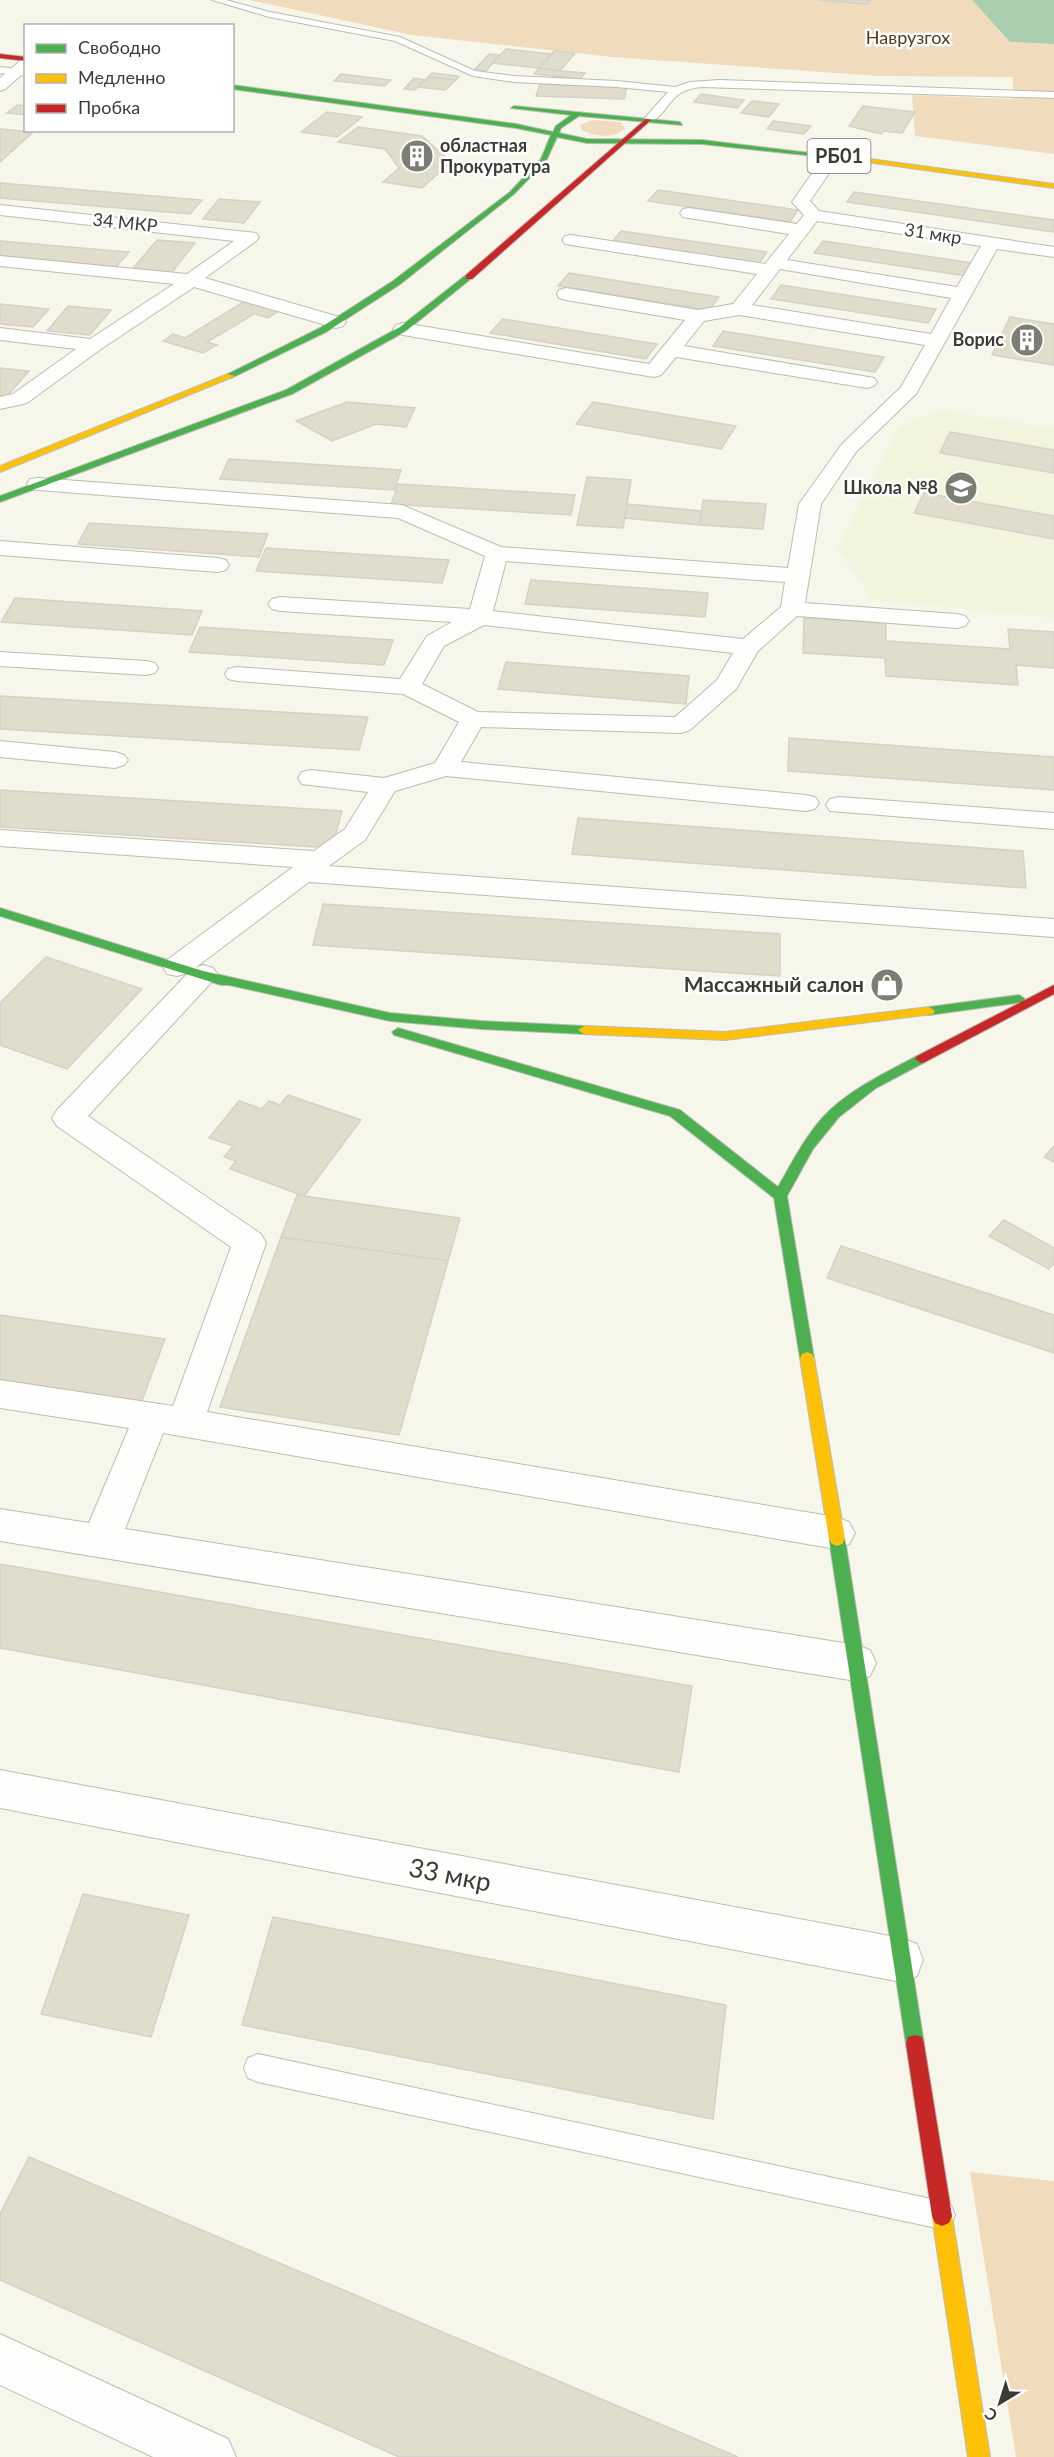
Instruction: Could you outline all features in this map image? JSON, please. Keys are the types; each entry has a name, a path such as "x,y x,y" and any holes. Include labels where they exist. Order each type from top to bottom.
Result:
{"main road":[{"path":"0,49 24,52"},
{"path":"0,56 18,67"},
{"path":"234,76 360,90"},
{"name":"РБ01","path":"234,87 516,126 587,141 702,142 833,156 1054,186"},
{"path":"499,106 691,125"},
{"path":"0,469 246,370 336,322 396,284 512,193 544,160 554,134 562,122 579,113"},
{"path":"0,499 289,392 402,329 468,278 648,120"},
{"name":"РБ01","path":"761,134 1054,173"},
{"path":"0,912 190,971 675,1113 780,1196"},
{"path":"190,971 390,1017 481,1025 724,1036 829,1025 1040,996"},
{"path":"978,2457 836,1533 780,1196 808,1146 841,1108 872,1085 1054,989"}],"street":[{"path":"0,86 18,67"},
{"path":"739,309 807,223 801,202 833,156"},
{"name":"34 МКР","path":"0,210 250,237 191,280"},
{"name":"31 мкр","path":"689,213 992,242 1054,252"},
{"path":"571,240 963,294"},
{"path":"237,674 408,687 473,719 681,725 727,684 748,647 792,609 810,504 849,448 909,390 992,242"},
{"path":"0,261 191,280 336,322"},
{"path":"0,403 20,399 94,345 191,280"},
{"path":"566,294 698,316 739,309 938,341"},
{"path":"402,329 654,371 698,316"},
{"path":"0,334 94,345"},
{"path":"671,350 867,382"},
{"path":"38,484 402,512 497,553 796,576"},
{"path":"0,548 218,565"},
{"path":"408,687 435,640 480,617 497,553"},
{"path":"280,604 480,617 748,647"},
{"path":"792,609 957,621"},
{"path":"0,659 146,668"},
{"path":"446,768 473,719"},
{"path":"0,749 115,760"},
{"path":"311,778 385,786 446,768 806,803"},
{"path":"101,1541 169,1420 249,1243 68,1118 190,971 311,866 355,834 385,786"},
{"path":"839,805 1054,821"},
{"path":"0,838 1054,927"},
{"path":"0,1394 169,1420 836,1533"},
{"path":"0,1525 856,1663"},
{"name":"33 мкр","path":"0,1789 901,1960"},
{"path":"0,2359 210,2457"}],"lane":[{"path":"216,0 269,14 397,39 446,58 473,73 514,79 616,84 676,90 719,83 990,88 1054,94"},
{"path":"648,120 660,110 676,90"},
{"path":"258,2068 941,2215"}],"shaded area":[{"path":"972,0 1054,0 1054,44 1010,42"},
{"name":"Школа №8","path":"941,410 1054,428 1054,618 873,600 837,548 900,426"}],"green space":[{"name":"Наврузгох","path":"249,0 972,0 1010,42 1054,44 1054,154 915,136 912,95 1013,99 1013,77 879,76 612,57 412,35"},
{"path":"592,120 620,122 625,128 616,134 605,136 582,130 580,125"},
{"path":"970,2172 1054,2181 1054,2457 1016,2457"}],"building":[{"path":"818,0 870,0 868,4"},
{"path":"506,49 552,54 539,68 492,63"},
{"path":"554,51 575,53 560,71 539,68"},
{"path":"489,54 500,55 486,71 475,69"},
{"path":"539,68 585,73 580,79 534,74"},
{"path":"432,73 459,76 456,80 428,77"},
{"path":"341,74 391,80 384,86 334,81"},
{"path":"428,77 456,80 445,90 417,87"},
{"path":"414,78 425,80 415,90 404,89"},
{"path":"540,84 627,87 624,99 536,96"},
{"path":"701,94 744,100 737,108 694,102"},
{"path":"752,101 779,104 769,117 741,113"},
{"path":"17,105 24,106 24,115 7,113"},
{"path":"863,106 915,112 902,133 883,131 881,134 849,126"},
{"path":"327,112 362,117 337,137 301,132"},
{"path":"773,121 811,126 804,134 767,129"},
{"name":"областная Прокуратура","path":"358,127 422,136 451,162 422,188 383,182 399,168 385,149 338,142"},
{"path":"0,129 33,132 0,162"},
{"path":"0,183 202,200 190,214 0,198"},
{"path":"658,190 798,210 790,222 648,201"},
{"path":"854,192 1054,220 1054,232 847,202"},
{"path":"219,199 260,202 244,223 203,219"},
{"path":"621,231 767,252 758,265 611,243"},
{"path":"157,240 195,243 169,276 130,272"},
{"path":"0,241 129,252 116,267 0,256"},
{"path":"823,241 973,263 966,276 814,253"},
{"path":"569,273 719,297 709,310 558,286"},
{"path":"781,285 936,309 928,323 771,299"},
{"path":"245,301 280,310 268,318 254,314 207,342 217,345 203,353 163,341 173,334 185,338"},
{"path":"0,304 49,309 33,327 0,324"},
{"path":"68,306 111,310 90,335 47,331"},
{"name":"Ворис","path":"1010,317 1054,324 1054,365 992,355"},
{"path":"503,319 657,344 646,359 490,333"},
{"path":"723,331 884,357 875,372 713,346"},
{"path":"0,368 29,371 3,401 0,400"},
{"path":"347,402 415,408 406,427 376,424 332,441 296,421"},
{"path":"593,402 736,426 721,449 576,424"},
{"path":"950,432 1054,450 1054,473 940,453"},
{"path":"229,459 401,470 394,490 220,479"},
{"path":"587,477 631,480 623,528 577,525"},
{"path":"398,484 575,495 571,515 391,504"},
{"path":"924,493 1054,516 1054,539 914,513"},
{"path":"703,500 766,504 763,529 700,525"},
{"path":"627,504 702,511 700,525 625,518"},
{"path":"89,523 268,534 259,557 78,544"},
{"path":"266,548 449,560 442,583 256,571"},
{"path":"531,580 708,593 705,617 525,604"},
{"path":"15,598 202,611 192,635 1,622"},
{"path":"804,618 886,623 886,641 1010,649 1008,629 1054,632 1054,668 1016,665 1018,685 886,676 885,658 803,653"},
{"path":"200,627 393,640 384,665 189,652"},
{"path":"506,662 689,676 686,704 498,689"},
{"path":"0,696 368,717 359,750 0,729"},
{"path":"789,738 1054,757 1054,790 788,771"},
{"path":"0,790 342,811 332,848 0,827"},
{"path":"578,818 1023,851 1026,888 572,854"},
{"path":"323,904 780,934 780,976 313,945"},
{"path":"46,957 142,989 67,1069 0,1045 0,1003"},
{"path":"288,1095 361,1120 304,1196 230,1169 236,1161 224,1157 233,1146 209,1138 239,1101 262,1109 269,1101 280,1105"},
{"path":"1054,1146 1054,1162 1044,1157"},
{"path":"297,1195 460,1218 448,1261 281,1237"},
{"path":"1004,1220 1054,1248 1054,1263 1049,1269 989,1236"},
{"path":"281,1237 448,1261 399,1435 220,1407"},
{"path":"841,1246 1054,1315 1054,1353 827,1278"},
{"path":"0,1315 165,1339 141,1403 0,1383"},
{"path":"0,1564 692,1686 679,1772 0,1648"},
{"path":"83,1894 189,1915 151,2037 41,2014"},
{"path":"273,1917 726,2005 713,2119 242,2025"},
{"path":"29,2157 738,2457 399,2457 0,2280 0,2214"}],"traffic: fast":[{"path":"234,87 516,126 587,141 702,142 833,156"},
{"path":"514,108 680,124"},
{"path":"231,376 323,330 396,283 512,193 544,160 558,127 579,113"},
{"path":"0,499 289,392 403,329 469,277"},
{"path":"0,912 225,982"},
{"path":"203,975 390,1017 481,1025 584,1030"},
{"path":"929,1011 1019,999"},
{"path":"398,1032 675,1113 780,1196"},
{"path":"807,1358 780,1196 808,1146 834,1114 872,1085 921,1059"},
{"path":"837,1539 915,2044"}],"traffic: slow":[{"path":"833,156 1054,186"},
{"path":"0,469 231,376"},
{"path":"584,1030 725,1036 929,1011"},
{"path":"807,1358 837,1539"},
{"path":"942,2216 979,2457"}],"traffic: jam":[{"path":"0,56 24,59"},
{"path":"469,277 648,120"},
{"path":"921,1059 1054,989"},
{"path":"915,2044 942,2216"}],"place":[{"name":"областная Прокуратура","path":"417,156"},
{"name":"Ворис","path":"1027,340"},
{"name":"Школа №8","path":"961,488"},
{"name":"Массажный салон","path":"887,985"}]}
